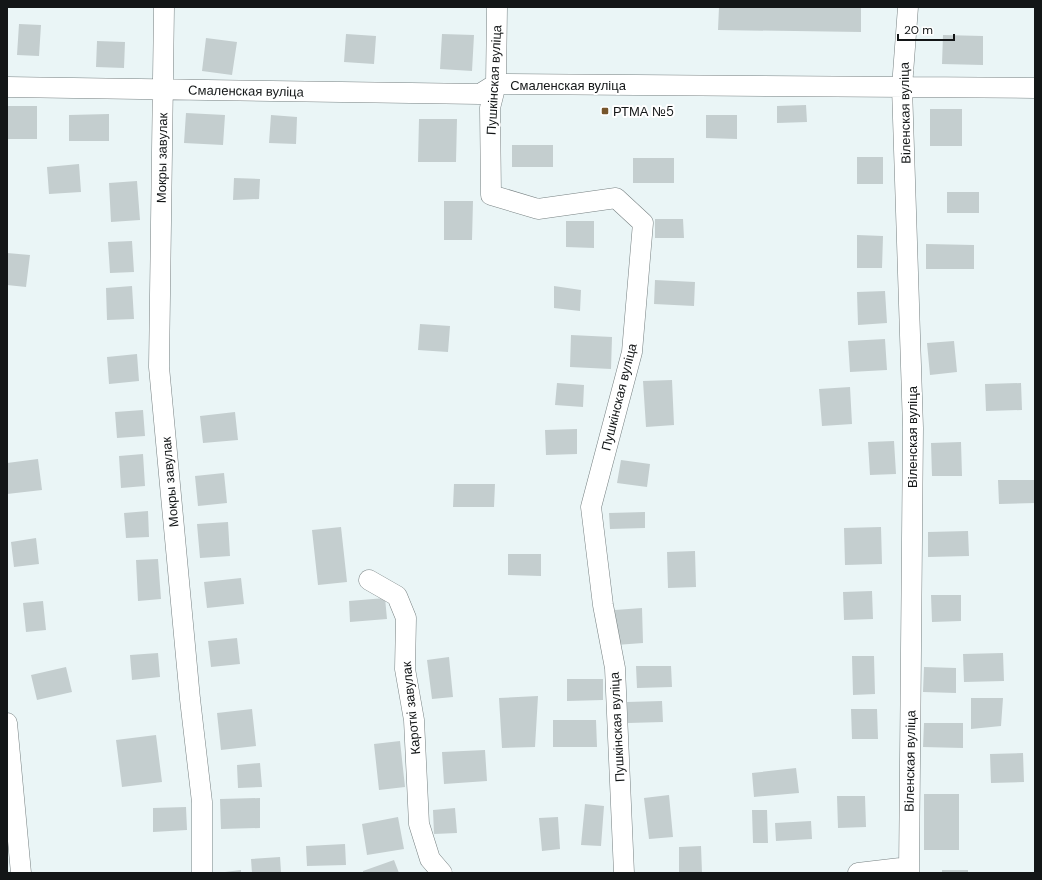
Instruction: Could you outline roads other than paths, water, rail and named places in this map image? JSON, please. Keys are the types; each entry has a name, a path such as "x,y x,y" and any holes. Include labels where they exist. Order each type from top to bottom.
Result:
{"street":[{"name":"Мокры завулак","path":"164,7 159,367 189,691 202,802 202,873"},
{"name":"Пушкінская вуліца","path":"497,7 496,84 490,108 491,195 538,209 616,198 643,223 632,352 591,508 603,605 615,668 624,873"},
{"name":"Віленская вуліца","path":"858,873 909,870 913,428 902,87 908,7"},
{"name":"Смаленская вуліца","path":"7,87 480,94 496,84 1035,88"},
{"name":"Кароткі завулак","path":"369,580 397,596 406,618 405,669 414,720 419,824 430,858 442,873"},
{"path":"7,723 21,873"}],"place":[{"name":"РТМА №5","path":"605,111"}]}
